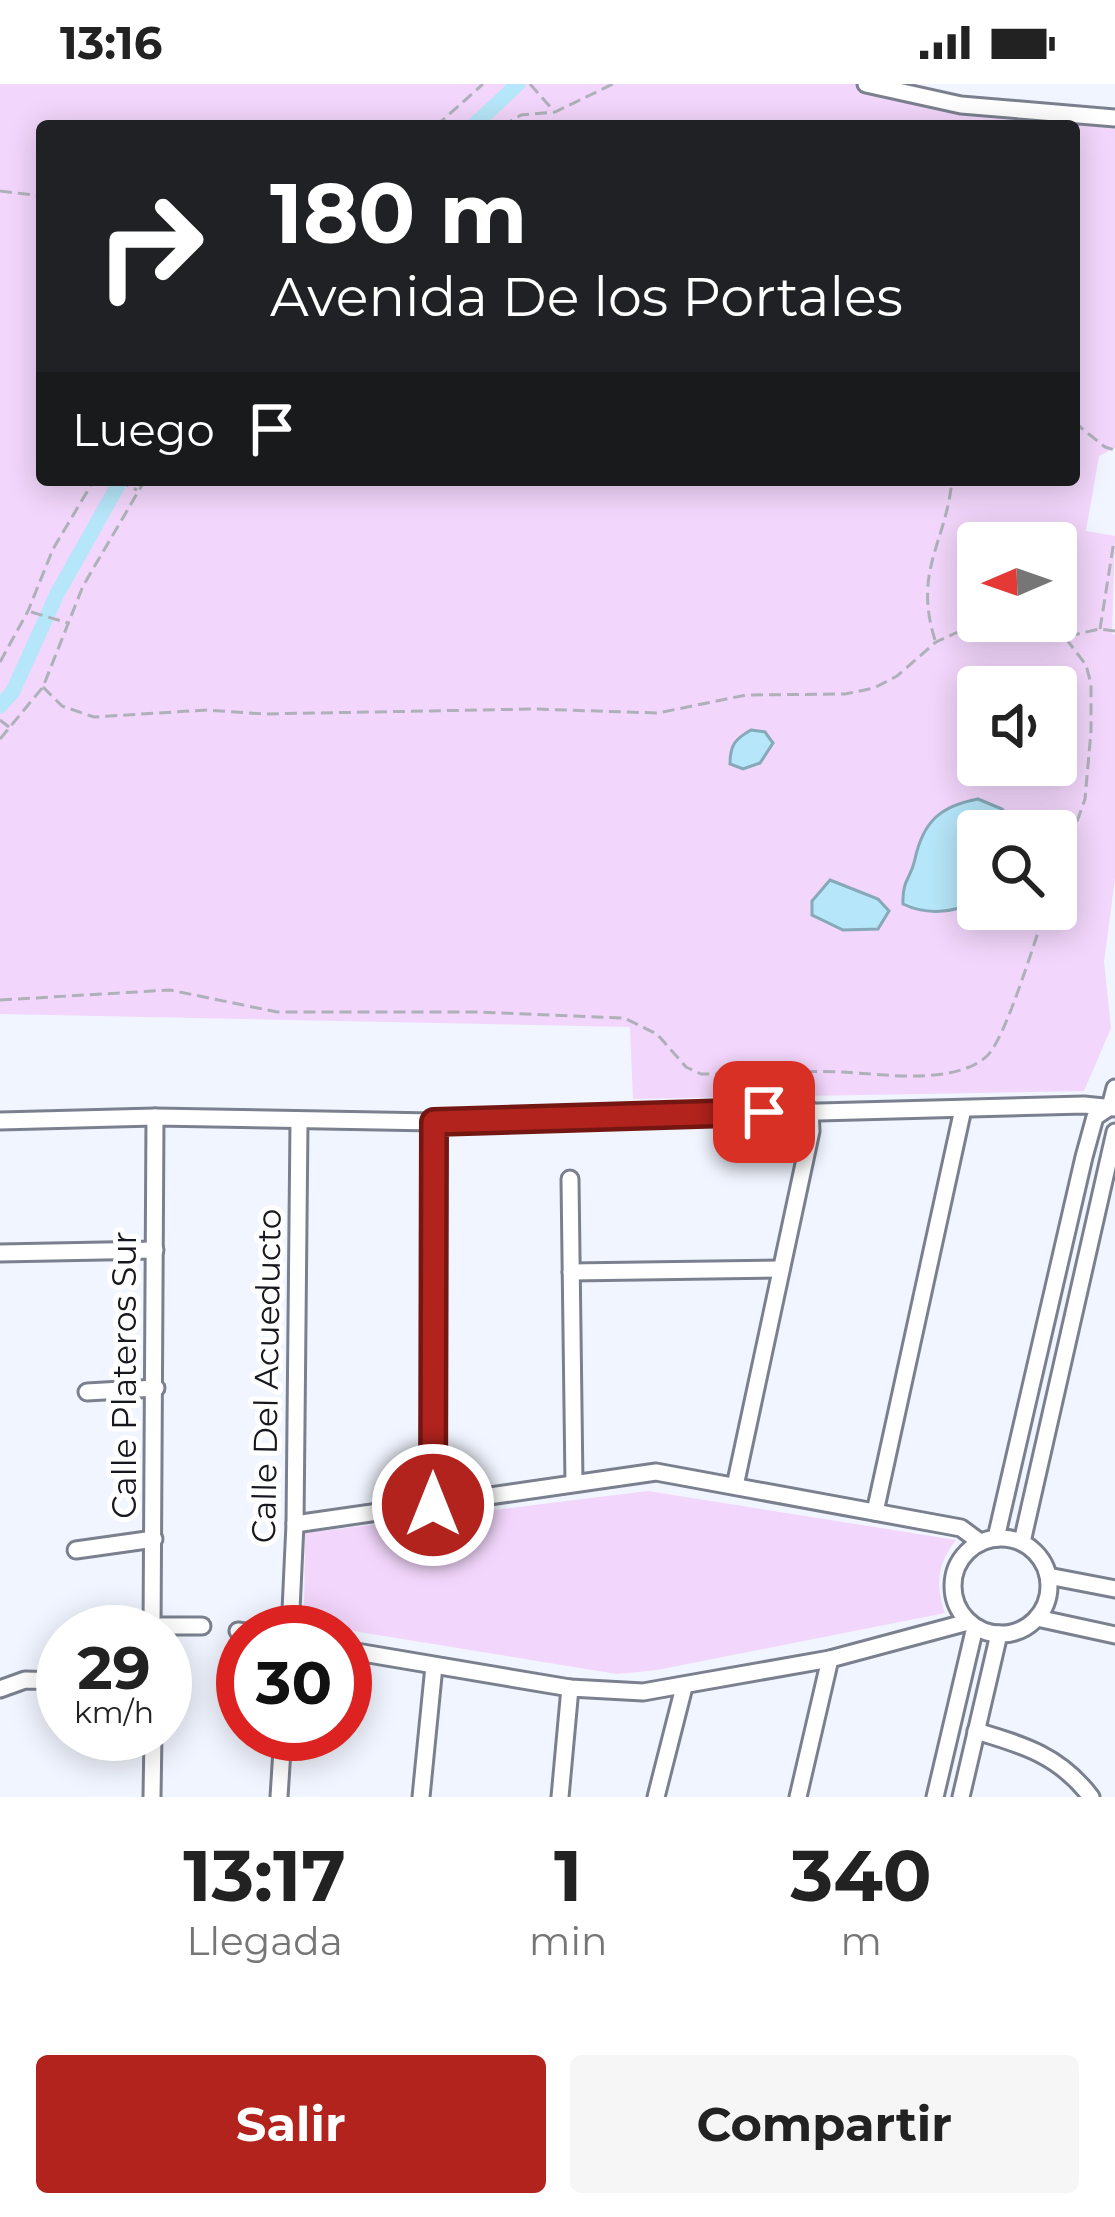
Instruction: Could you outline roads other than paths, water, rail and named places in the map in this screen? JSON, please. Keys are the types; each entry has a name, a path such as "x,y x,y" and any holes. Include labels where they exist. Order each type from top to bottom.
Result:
{"street":[{"path":"866,84 961,105 1115,118"},
{"path":"1113,1111 1115,1088"},
{"path":"875,1512 963,1108"},
{"path":"0,1121 434,1122 810,1110 1113,1111"},
{"path":"735,1486 811,1132 810,1110"},
{"path":"295,1524 656,1472 962,1528 988,1540 1022,1542 1039,1556 1048,1576 1048,1598 1026,1628 999,1634 972,1624 957,1606 953,1581 962,1558 988,1540 1095,1117 1113,1111"},
{"name":"Calle Plateros Sur","path":"153,1605 155,1118"},
{"name":"Calle Del Acueducto","path":"291,1605 299,1122"},
{"path":"433,1505 434,1122"},
{"path":"1022,1542 1115,1132"},
{"path":"570,1179 574,1483"},
{"path":"0,1253 155,1250"},
{"path":"572,1272 781,1269"},
{"path":"87,1392 156,1388"},
{"path":"76,1550 154,1539"},
{"path":"1048,1576 1115,1589"},
{"path":"1037,1618 1115,1635"},
{"path":"372,1655 570,1688 643,1692 830,1659 972,1624"},
{"path":"935,1797 972,1624"},
{"path":"192,1627 202,1626"},
{"path":"961,1797 999,1634"},
{"path":"798,1797 830,1659"},
{"path":"421,1797 434,1666"},
{"path":"0,1689 36,1680"},
{"path":"656,1797 684,1687"},
{"path":"560,1797 570,1688"},
{"path":"976,1731 1037,1749 1070,1771 1091,1797"},
{"path":"153,1761 154,1792"},
{"path":"279,1797 281,1761"}],"water":[{"path":"751,730 765,732 773,743 760,763 743,769 730,764 734,743"},
{"path":"978,799 1003,810 957,810 957,908 922,910 903,904 905,884 928,826 953,806"},
{"path":"830,880 878,899 889,911 878,929 843,930 812,915 812,901"}],"waterway":[{"path":"479,120 518,84"},
{"path":"0,706 13,691 57,594 118,486"}]}
